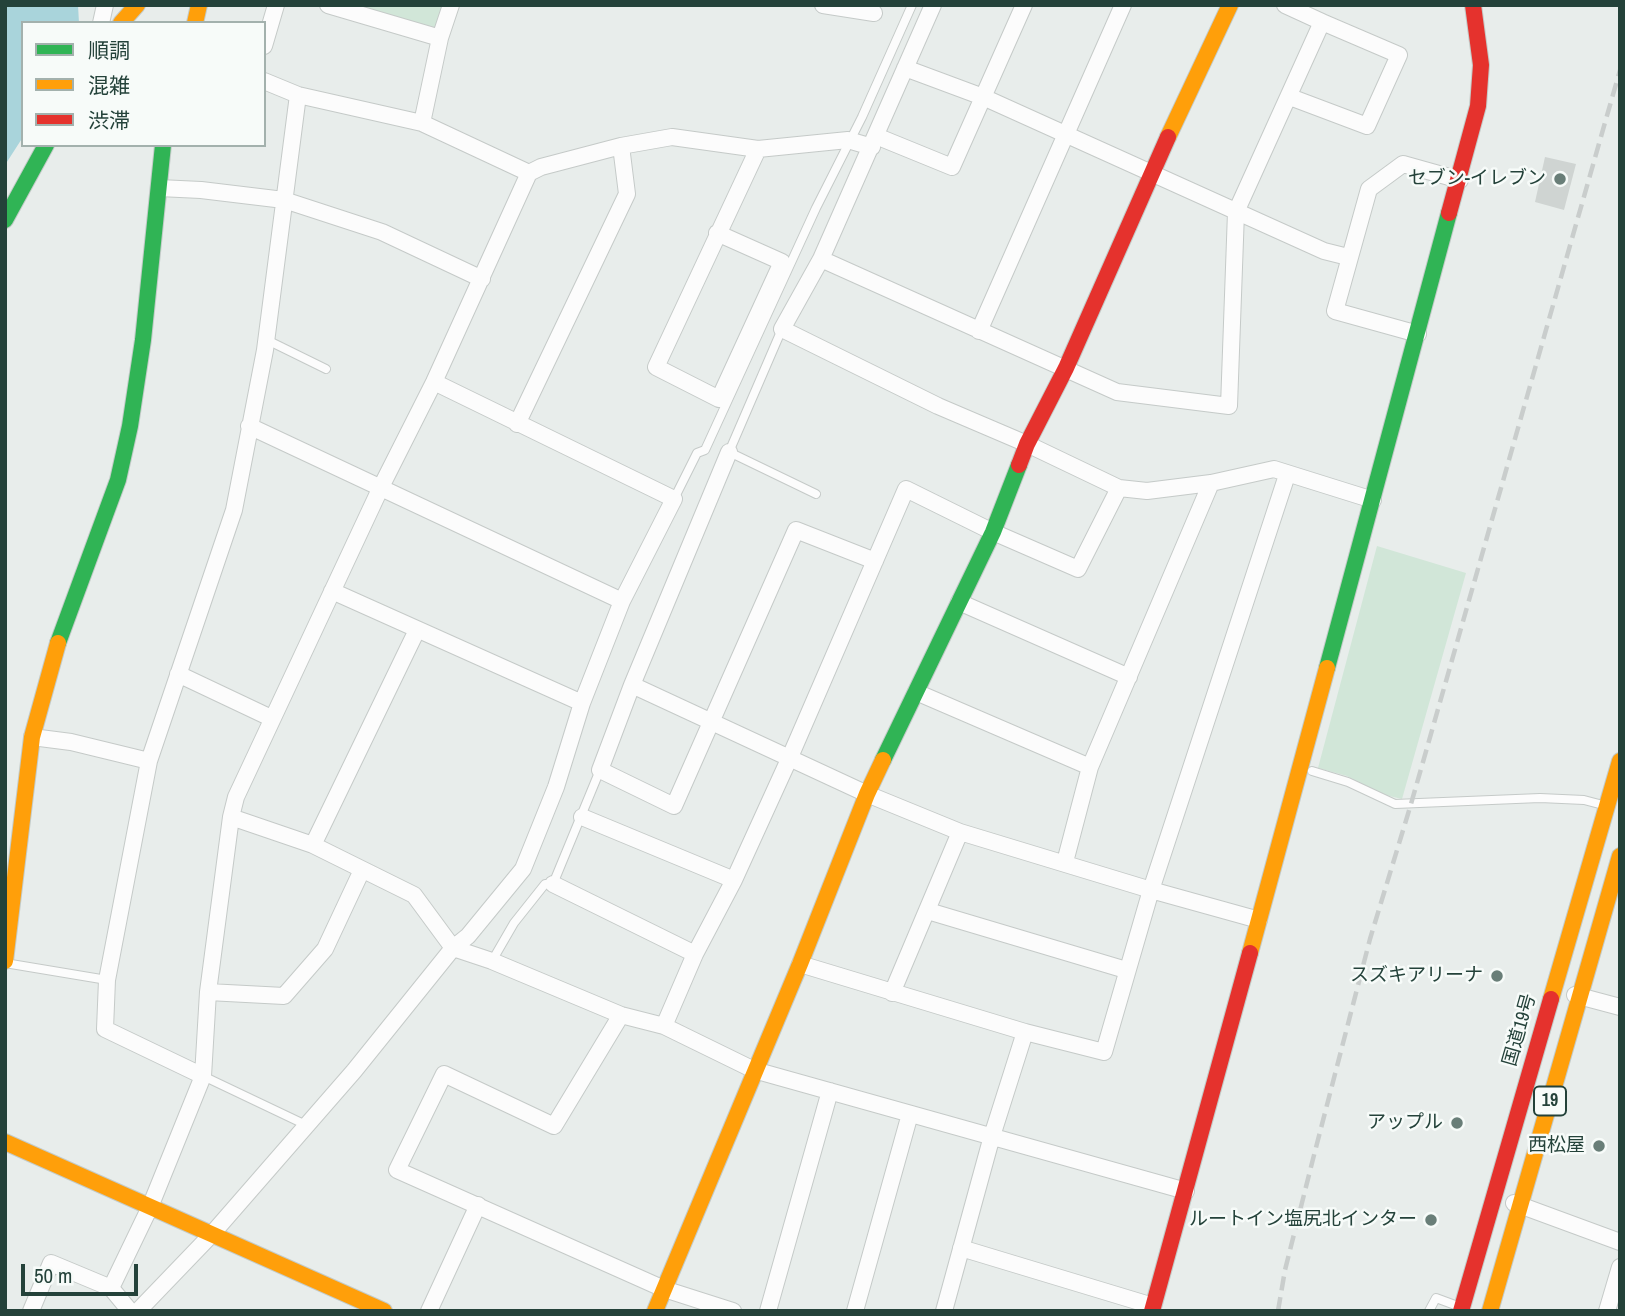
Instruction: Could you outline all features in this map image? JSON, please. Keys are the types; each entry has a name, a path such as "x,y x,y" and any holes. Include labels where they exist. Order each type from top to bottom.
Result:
{"main road":[{"path":"123,21 137,5"},
{"path":"655,1311 800,964 867,794 993,533 1027,444 1066,368 1152,172 1230,5"},
{"path":"1152,1308 1460,180 1478,106 1481,65 1473,5"},
{"path":"5,220 45,147"},
{"path":"5,962 32,737 56,648 121,466 130,426 143,340 163,147"},
{"name":"国道19号","path":"1462,1309 1620,761"},
{"name":"19","path":"1490,1311 1620,856"},
{"path":"5,1142 384,1311"}],"street":[{"path":"266,39 276,5"},
{"path":"328,5 440,38"},
{"path":"422,123 440,38 451,5"},
{"path":"933,5 821,259 782,329 938,406 1027,444 1119,488 1147,491 1211,483 1274,469 1373,500"},
{"path":"111,1287 150,1207 203,1076 208,992 231,817 236,797 271,718 434,382 529,173 541,167 621,146 672,137 758,149 848,140 874,141 952,167 1024,5"},
{"path":"979,331 1123,5"},
{"path":"1285,5 1399,55 1367,126 1290,97"},
{"path":"822,6 874,13"},
{"path":"821,259 1117,392 1229,406 1236,212 1322,22"},
{"path":"905,68 983,96 1324,251 1348,257"},
{"path":"266,82 298,95 422,123 529,173"},
{"path":"203,1076 105,1029 107,980 149,761 234,510 267,340 298,95"},
{"path":"517,424 627,194 621,146"},
{"path":"718,233 782,262 719,399 656,367 718,233 758,149"},
{"path":"1418,334 1335,311 1348,257 1369,189 1403,164 1460,180"},
{"path":"159,188 284,200 382,232 482,279"},
{"path":"138,1311 212,1234 523,869 556,787 582,703 622,601 674,499 434,382"},
{"path":"249,426 622,601"},
{"path":"729,452 632,685 600,770 674,806 796,530 876,561"},
{"path":"800,964 1025,1032 1104,1052 1151,890 1287,475"},
{"path":"1065,862 1090,767 1211,483"},
{"path":"664,1026 695,954 734,880 790,757 906,489 993,533 1078,569 1119,488"},
{"path":"332,591 582,703"},
{"path":"959,602 1129,677"},
{"path":"313,845 417,630"},
{"path":"178,674 271,718"},
{"path":"632,685 867,794 960,832 1259,920"},
{"path":"916,692 1090,767"},
{"path":"32,737 71,742 149,761"},
{"path":"231,817 313,845 414,895 453,948 492,961 621,1015 664,1026 754,1070 1186,1191"},
{"path":"582,817 734,880"},
{"path":"892,993 960,832"},
{"path":"208,992 285,996 325,949 362,870"},
{"path":"554,884 695,954"},
{"path":"928,911 1126,970"},
{"path":"1554,990 1620,1007"},
{"path":"621,1015 554,1126 444,1074 397,1170 664,1289 733,1311"},
{"path":"944,1311 992,1136 1025,1032"},
{"path":"768,1311 830,1091"},
{"path":"855,1311 910,1114"},
{"path":"1495,1197 1620,1242"},
{"path":"429,1311 478,1205"},
{"path":"961,1248 1152,1308"},
{"path":"31,1311 51,1263 111,1287 130,1311"},
{"path":"1607,1311 1620,1267"}],"lane":[{"path":"674,499 697,453 705,450 912,5"},
{"path":"782,329 729,452 816,494"},
{"path":"267,340 326,369"},
{"path":"492,961 514,923 545,884 554,884 600,770"},
{"path":"1312,771 1349,782 1395,804 1540,798 1584,800 1606,806"},
{"path":"5,962 107,980"},
{"path":"203,1076 306,1125"},
{"path":"1429,1311 1436,1298 1462,1309"}],"green space":[{"path":"341,5 458,5 440,32"},
{"path":"1377,546 1466,573 1402,799 1381,794 1347,776 1318,768"}],"water":[{"path":"5,5 78,5 79,21 21,21 21,140 5,165"}],"building":[{"path":"1545,157 1576,164 1564,210 1535,202"}],"railway":[{"path":"1278,1311 1285,1270 1370,939 1620,70"}],"traffic: fast":[{"path":"5,220 45,147"},
{"path":"58,643 118,480 130,426 143,340 163,147"},
{"path":"1327,668 1449,213"},
{"path":"883,760 993,532 1019,465"}],"traffic: slow":[{"path":"123,21 137,5"},
{"path":"195,21 199,5"},
{"path":"1168,137 1230,5"},
{"path":"5,961 32,737 58,643"},
{"path":"1250,953 1327,668"},
{"path":"655,1311 883,760"},
{"path":"1551,999 1620,761"},
{"path":"1490,1311 1620,856"},
{"path":"5,1142 384,1311"}],"traffic: jam":[{"path":"1449,213 1478,106 1481,65 1473,5"},
{"path":"1019,465 1066,368 1168,137"},
{"path":"1152,1311 1250,953"},
{"path":"1461,1311 1551,999"}],"place":[{"name":"セブン-イレブン","path":"1560,179"},
{"name":"スズキアリーナ","path":"1497,976"},
{"name":"アップル","path":"1457,1123"},
{"name":"西松屋","path":"1599,1146"},
{"name":"ルートイン塩尻北インター","path":"1431,1220"}]}
